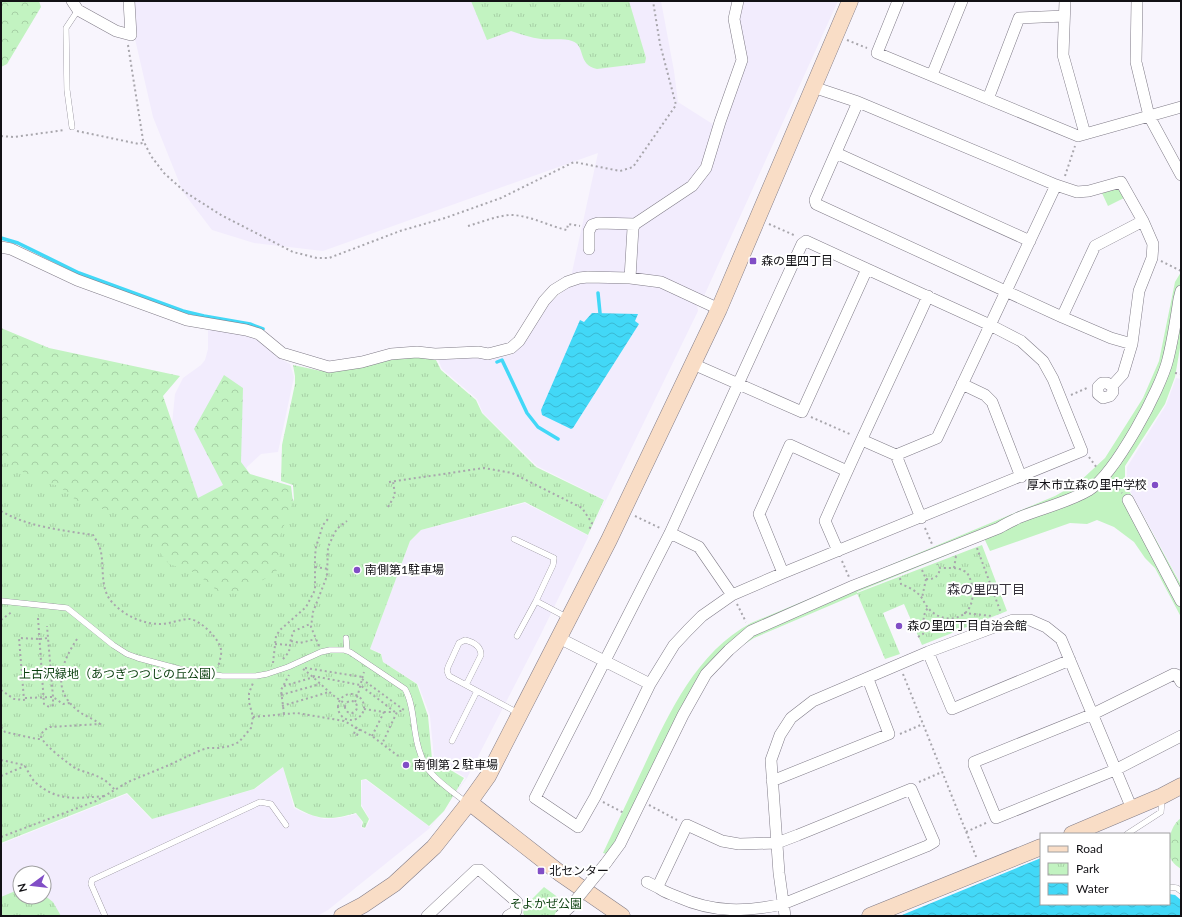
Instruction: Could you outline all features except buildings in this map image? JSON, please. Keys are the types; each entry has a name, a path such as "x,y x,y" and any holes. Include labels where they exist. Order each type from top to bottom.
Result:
{"street":[{"path":"75,6 116,31 131,35 129,1"},
{"path":"589,249 589,230 592,225 598,223 635,224 692,186 706,168 720,122 742,60 734,20 738,1"},
{"path":"342,916 363,905 394,884 434,847 469,803 488,776 623,511 719,309 850,1"},
{"path":"898,1 878,53 988,99 1082,135 1181,107"},
{"path":"932,75 962,1"},
{"path":"1065,1 1063,55 1082,135"},
{"path":"1138,1 1136,62 1150,116 1181,175"},
{"path":"988,99 1019,18 1064,16"},
{"path":"813,87 858,102 1056,185 1077,192 1089,191 1121,182 1143,221 1153,244 1152,258 1139,292 1132,344 1122,374 1112,386 1112,394 1106,398 1100,396 1098,388"},
{"path":"858,102 816,200 816,204 1062,317 1111,338 1132,344"},
{"path":"836,153 1030,241"},
{"path":"896,455 938,438 1056,185"},
{"path":"1062,317 1095,246 1143,221"},
{"path":"630,278 633,228 635,224"},
{"path":"806,241 928,296 1021,341 1043,361 1053,379 1082,451 921,518 783,573 732,596 702,616 674,645 650,684 595,797 578,827 535,798 670,533 802,244 806,241"},
{"path":"1,246 11,249 77,280 187,320 246,330 259,334 282,352 329,367 362,362 391,354 417,352 435,354 478,352 488,354 511,348 519,341 544,302 554,290 579,278 630,278 660,282 719,309"},
{"path":"693,364 802,412 867,269"},
{"path":"560,916 571,906 620,844 683,715 706,674 729,650 751,631 853,586 900,567 926,560 936,552 999,528 1018,518 1073,499 1090,489 1104,476 1124,448 1157,389 1168,359 1178,299 1181,291"},
{"path":"838,551 825,521 928,296"},
{"path":"962,384 985,395 992,402 1021,477"},
{"path":"862,440 896,455 921,518"},
{"path":"783,573 758,514 790,445 847,471"},
{"path":"1128,500 1181,601"},
{"path":"670,533 699,547 732,596"},
{"path":"785,916 779,873 771,760 780,735 791,718 813,701 928,652 1013,620 1030,620 1046,627 1061,639 1132,809"},
{"path":"559,638 650,684"},
{"path":"928,652 952,709 1070,660"},
{"path":"1181,682 1177,675 1174,674 1093,714 974,762 996,818 1115,770 1181,736"},
{"path":"772,781 889,734 868,678"},
{"path":"1074,833 1162,796 1181,786"},
{"path":"647,882 662,890 694,904 729,910 761,908 783,904 934,842 911,788 777,843 739,844 722,841 687,826 659,884 659,888"},
{"path":"469,803 561,874 622,916"},
{"path":"878,915 1040,847"},
{"path":"427,916 476,870 480,870 517,902 516,911 508,916"}],"lane":[{"path":"72,127 67,90 66,28 75,6"},
{"path":"514,539 554,558 553,565 536,601 517,636"},
{"path":"1,601 67,608 113,645 127,654 183,670 217,675 244,677 256,676 291,666 321,652 330,650 347,651 405,689 414,718 417,748 430,774 469,803"},
{"path":"536,601 569,618"},
{"path":"346,638 347,651"},
{"path":"466,685 481,655 481,652 478,646 465,640 459,643 447,670 449,676 520,714"},
{"path":"452,742 476,691"},
{"path":"1129,833 1142,826 1161,812 1162,796"},
{"path":"105,916 91,884 92,880 260,802 271,804 286,825"},
{"path":"1170,887 1177,888 1181,891"}],"path":[{"path":"131,35 128,45 145,142 151,156 164,173 185,192 221,215 293,252 317,258 329,258 400,231 445,218 502,198 574,162 620,171 633,167 676,105 660,44 652,1"},
{"path":"835,36 878,53"},
{"path":"1,136 14,137 49,133 72,127 77,131 139,144 145,142"},
{"path":"1056,185 1063,183 1082,135"},
{"path":"468,226 500,217 510,216 525,217 567,230 568,224 591,227"},
{"path":"757,219 806,241"},
{"path":"1152,258 1181,271"},
{"path":"1061,399 1092,386 1098,388"},
{"path":"802,412 862,440"},
{"path":"1082,451 1128,500"},
{"path":"389,482 484,468 512,473 582,508 592,523 589,530"},
{"path":"388,507 395,495 393,481"},
{"path":"623,511 670,533"},
{"path":"1,512 17,519 48,527 93,535 100,546 103,560 104,586 111,601 123,612 138,621 160,624 191,619 208,629 218,641 222,650 217,675"},
{"path":"921,518 936,552"},
{"path":"275,671 272,667 276,636 280,630 306,607 315,590 316,547 323,525 328,519"},
{"path":"321,652 311,624 313,612 327,576 327,551 333,535 339,527 347,521"},
{"path":"974,538 1003,624"},
{"path":"838,551 853,586"},
{"path":"922,598 926,579 922,570 926,560 936,563 940,568"},
{"path":"315,567 328,569"},
{"path":"900,567 899,576 901,584 917,592 928,608 940,617 956,618 969,610 972,602 973,591 969,576 964,570 940,568"},
{"path":"926,579 934,579 938,576 940,568"},
{"path":"738,608 745,620"},
{"path":"918,637 923,634 923,619 925,611 928,608"},
{"path":"964,613 995,617 1003,624"},
{"path":"38,618 43,697 44,704 49,707 53,706 53,697 47,626"},
{"path":"275,671 277,666 289,652 294,631 311,624"},
{"path":"25,698 19,638 48,638"},
{"path":"77,639 65,660 62,672 63,691 76,710 100,724 50,727 41,735 42,739 53,751 69,764 77,769 104,780 115,790"},
{"path":"275,644 300,643 316,639"},
{"path":"356,711 357,706 355,702 367,663"},
{"path":"899,665 982,872"},
{"path":"284,714 281,690 290,674 291,666"},
{"path":"355,702 349,702 346,704 340,701 302,668 362,678 404,710 384,712 364,709"},
{"path":"51,673 62,672"},
{"path":"1,837 106,796 128,782 169,766 201,750 230,746 239,742 251,728 253,717 249,702 249,693 256,676"},
{"path":"283,686 313,677 360,685 396,712"},
{"path":"281,695 321,684"},
{"path":"1,690 14,699 24,700 25,698 53,697 63,704 70,703"},
{"path":"282,706 329,692"},
{"path":"253,717 304,714 344,719 349,720 356,720 362,715 364,709 363,702 358,695 348,694 340,701 338,704 342,716 344,719 372,736 398,756"},
{"path":"344,719 348,712 346,704"},
{"path":"348,712 352,713 356,711"},
{"path":"356,711 362,715"},
{"path":"372,736 384,712"},
{"path":"382,744 396,712"},
{"path":"889,734 897,735 923,724"},
{"path":"1,727 5,732 42,739"},
{"path":"356,727 354,734 357,735 360,729"},
{"path":"1,760 24,765 35,783 55,795 68,798 106,796"},
{"path":"1,776 25,766"},
{"path":"911,788 912,785 942,772"},
{"path":"595,797 632,818"},
{"path":"641,801 687,826"},
{"path":"966,832 996,818"}],"shaded area":[{"path":"133,1 661,1 674,71 678,102 722,130 745,63 739,21 743,1 838,1 704,296 700,295 696,300 698,311 593,527 605,500 537,466 483,413 477,399 442,369 437,357 492,359 511,355 525,342 550,303 569,286 598,153 323,251 254,243 212,230 183,192 153,117 135,39"},
{"path":"208,328 251,334 269,347 275,356 290,364 294,377 278,452 261,454 247,467 243,478 243,502 173,502 170,443 175,394 183,378 201,365 205,360 208,349"},
{"name":"厚木市立森の里中学校","path":"1176,378 1181,379 1181,584 1129,489 1127,480 1127,467 1166,405"},
{"path":"525,503 589,536 541,634 467,778 430,828 328,910 317,916 1,916 1,844 127,794 151,819 255,789 283,767 294,808 304,813 324,819 339,818 357,814 362,822 361,827 365,829 370,820 361,804 362,780 366,780 430,827 466,778 434,758 430,716 418,684 383,662 381,653 370,649 410,541 421,530"}],"green space":[{"path":"1,1 39,1 41,7 7,64 1,67"},
{"path":"471,1 629,1 646,58 645,63 597,69 587,64 579,46 569,40 537,38 511,31 487,40"},
{"path":"1116,187 1122,189 1126,197 1108,206 1101,191"},
{"path":"1181,272 1181,342 1175,377 1165,404 1125,466 1125,479 1128,489 1181,585 1181,617 1155,568 1145,558 1134,542 1114,527 1097,520 1087,524 1070,523 990,551 984,538 967,547 857,592 857,594 754,638 732,652 711,674 619,841 607,854 603,853 675,704 700,666 732,635 751,623 1055,496 1078,483 1105,458 1143,398 1159,361 1175,282"},
{"path":"1,328 49,348 180,376 163,396 198,498 223,485 194,429 224,375 243,388 241,462 250,474 291,486 298,542 266,630 1,516"},
{"name":"上古沢緑地（あつぎつつじの丘公園）","path":"391,358 435,358 441,370 476,400 482,413 536,467 604,500 588,535 525,502 421,530 410,541 370,649 381,654 383,662 417,684 428,716 432,759 464,778 444,811 429,826 366,779 361,780 361,806 369,819 365,828 362,827 363,822 356,813 332,818 318,817 303,812 295,807 283,767 254,789 152,819 127,793 1,843 1,460 42,482 59,486 77,501 125,516 144,532 169,564 196,573 221,594 238,593 276,573 280,553 280,536 294,499 293,485 281,481 282,445 295,384 293,365 321,371 364,365"},
{"path":"982,545 1007,611 922,645 904,604 883,613 900,654 885,659 857,593"},
{"path":"1181,818 1181,869 1172,861 1170,856 1170,835 1177,821"},
{"name":"そよかぜ公園","path":"544,887 567,904 554,916 525,916 523,913 525,906"},
{"path":"12,892 12,905 52,905 52,901 61,916 1,916 1,897"}],"water":[{"path":"592,313 638,314 635,321 639,324 571,429 542,415 541,410 580,320 584,322"},
{"path":"1040,858 1040,905 1170,905 1170,894 1175,895 1181,900 1181,916 902,915"}],"waterway":[{"path":"1,238 18,243 79,273 183,311 250,324 263,329"},
{"path":"598,293 600,313"},
{"path":"497,362 502,360 527,413 538,427 558,439"}],"place":[{"name":"森の里四丁目","path":"753,261"},
{"name":"厚木市立森の里中学校","path":"1155,485"},
{"name":"南側第1駐車場","path":"357,570"},
{"name":"森の里四丁目自治会館","path":"899,626"},
{"name":"南側第２駐車場","path":"406,765"},
{"name":"北センター","path":"541,871"}],"district":[{"name":"森の里四丁目","path":"986,589"}]}
